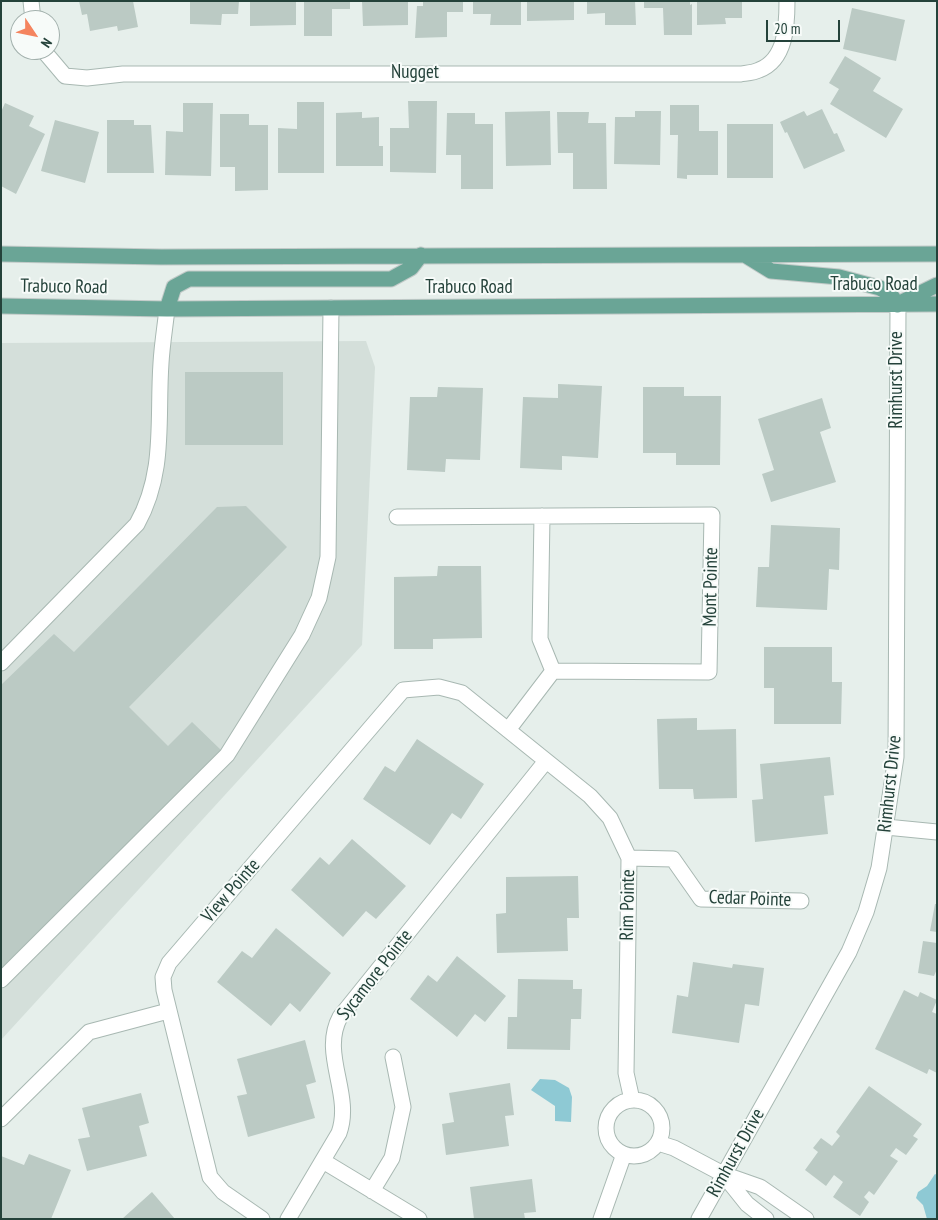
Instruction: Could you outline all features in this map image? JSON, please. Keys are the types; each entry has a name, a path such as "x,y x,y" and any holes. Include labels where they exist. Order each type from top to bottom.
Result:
{"main road":[{"name":"Trabuco Road","path":"1,254 161,257 937,254"},
{"path":"167,309 174,287 189,279 391,279 410,268 421,255"},
{"path":"744,255 771,271 839,277 880,288 890,294 898,305 937,285"},
{"name":"Trabuco Road","path":"1,306 167,309 937,304"}],"street":[{"name":"Nugget","path":"52,60 65,76 87,78 123,74 740,74 760,70 776,58 784,42 787,22 787,1"},
{"name":"Rimhurst Drive","path":"699,1219 849,952 866,912 879,868 896,757 898,305"},
{"path":"1,980 227,755 302,635 319,598 328,557 331,308"},
{"path":"1,663 137,524 147,505 157,472 161,362 167,309"},
{"name":"Mont Pointe","path":"397,517 712,515 709,672 553,671"},
{"path":"508,730 553,671 540,639 542,516"},
{"name":"View Pointe","path":"262,1219 223,1192 210,1177 168,1011 163,977 168,963 403,690 439,686 462,693 508,730"},
{"name":"Rim Pointe","path":"508,730 590,796 610,818 629,858 626,1073 632,1100"},
{"name":"Sycamore Pointe","path":"288,1219 340,1133 344,1120 345,1108 333,1045 333,1032 340,1017 546,761"},
{"path":"886,827 937,832"},
{"name":"Cedar Pointe","path":"629,858 673,860 701,899 801,901"},
{"path":"1,1119 89,1032 168,1011"},
{"path":"372,1191 392,1158 403,1107 393,1057"},
{"path":"632,1100 650,1104 659,1114 663,1126 658,1143 654,1149 643,1155 630,1156 618,1152 610,1142 606,1130 608,1118 615,1108 632,1100"},
{"path":"658,1143 674,1148 723,1174 760,1186 806,1219"},
{"path":"601,1219 624,1154"},
{"path":"323,1161 419,1219"},
{"path":"723,1174 748,1204 766,1219"},
{"path":"770,1219 782,1202"}],"shaded area":[{"path":"366,341 375,367 362,645 1,1040 1,343"}],"water":[{"path":"540,1079 555,1080 569,1088 572,1097 571,1122 555,1121 555,1106 531,1090"},
{"path":"935,1174 937,1175 937,1219 927,1219 923,1205 916,1198 918,1192 927,1186"}],"building":[{"path":"79,1 133,1 138,27 118,31 117,26 90,31 87,14 82,15"},
{"path":"190,1 239,1 238,14 222,14 221,25 190,24"},
{"path":"250,1 296,1 296,25 250,26"},
{"path":"304,1 350,1 350,9 332,9 332,36 304,36"},
{"path":"362,1 408,1 408,25 363,26"},
{"path":"423,1 463,1 463,12 447,12 447,37 415,38 417,6 423,6"},
{"path":"473,1 521,1 521,25 490,25 491,14 473,14"},
{"path":"527,1 574,1 574,20 527,21"},
{"path":"587,1 635,1 636,25 605,25 605,13 587,14"},
{"path":"644,1 690,1 690,5 692,4 692,35 664,35 663,8 644,8"},
{"path":"697,1 742,1 742,18 725,18 726,24 697,25"},
{"path":"852,8 905,20 896,61 843,49"},
{"path":"845,56 881,78 873,91 903,109 886,138 830,104 839,89 829,83"},
{"path":"408,101 437,101 436,173 390,172 390,128 409,128"},
{"path":"297,102 324,102 324,173 278,173 278,128 297,129"},
{"path":"5,103 34,116 29,126 45,134 16,194 1,186 1,112"},
{"path":"183,103 213,103 211,176 165,175 166,131 183,132"},
{"path":"670,105 699,105 699,131 718,131 718,175 687,175 687,179 677,178 678,135 670,135"},
{"path":"822,109 834,134 837,133 845,151 804,169 787,132 785,133 780,122 804,111 807,116"},
{"path":"550,111 551,165 506,166 505,112"},
{"path":"635,111 661,111 660,165 614,164 615,117 635,117"},
{"path":"362,112 362,118 379,117 379,146 383,146 383,166 336,166 336,113"},
{"path":"557,112 589,112 588,123 606,123 607,189 573,189 573,153 558,153"},
{"path":"447,113 475,113 475,124 493,124 493,189 461,189 461,155 446,155"},
{"path":"220,114 249,114 249,125 268,125 268,190 235,191 235,167 220,167"},
{"path":"55,120 99,132 85,183 41,171"},
{"path":"107,120 134,120 134,125 151,125 154,173 107,173"},
{"path":"727,124 773,124 773,178 727,178"},
{"path":"185,372 283,372 283,445 185,445"},
{"path":"558,384 602,386 598,458 562,456 562,470 520,468 523,397 558,398"},
{"path":"438,387 483,388 480,460 446,459 445,472 407,470 410,397 437,397"},
{"path":"643,387 684,387 684,396 721,396 720,465 676,465 676,453 643,453"},
{"path":"822,398 831,428 820,432 836,482 771,502 762,474 774,470 758,419"},
{"path":"246,506 287,547 129,707 168,746 192,722 222,751 1,971 1,685 54,634 74,652 217,507"},
{"path":"771,525 840,528 839,570 829,569 827,610 756,607 758,567 769,567"},
{"path":"438,566 481,566 482,638 433,639 433,649 394,649 394,577 437,576"},
{"path":"764,647 832,647 832,682 842,682 841,724 774,724 774,688 764,688"},
{"path":"697,718 697,730 736,729 737,798 694,799 693,789 659,789 657,719"},
{"path":"417,739 484,784 461,819 452,813 430,845 363,799 385,766 395,772"},
{"path":"830,757 834,795 824,796 828,834 755,842 752,800 763,799 760,764"},
{"path":"352,839 406,886 376,919 366,911 343,937 291,890 320,857 329,865"},
{"path":"578,876 579,918 567,918 568,951 497,953 496,914 506,913 506,877"},
{"path":"935,904 937,904 937,932 930,931"},
{"path":"276,928 331,973 300,1012 290,1003 271,1026 217,982 242,951 252,958"},
{"path":"923,941 937,943 937,969 934,976 918,973"},
{"path":"457,956 506,996 485,1022 475,1014 457,1037 410,999 428,975 437,982"},
{"path":"693,962 732,968 733,964 764,968 759,1006 745,1004 739,1043 672,1033 677,995 688,997"},
{"path":"518,979 573,980 573,989 582,989 581,1019 571,1019 570,1050 507,1049 508,1017 517,1017"},
{"path":"904,990 918,997 920,992 937,1000 932,1012 937,1014 937,1073 929,1069 927,1074 875,1049"},
{"path":"305,1040 316,1082 306,1085 315,1118 248,1137 237,1096 247,1094 237,1059"},
{"path":"510,1083 514,1115 505,1116 509,1146 446,1155 442,1124 454,1122 449,1093"},
{"path":"869,1086 922,1124 913,1136 918,1139 906,1155 896,1148 890,1156 898,1161 874,1195 869,1191 864,1197 869,1202 860,1216 833,1197 843,1182 834,1175 826,1186 805,1170 818,1152 813,1148 821,1138 832,1146 840,1136 836,1132"},
{"path":"141,1093 149,1123 139,1126 147,1156 87,1171 78,1139 90,1137 82,1108"},
{"path":"29,1154 71,1170 51,1219 1,1219 1,1156 24,1165"},
{"path":"532,1179 536,1212 524,1213 525,1219 474,1219 470,1187"},
{"path":"152,1192 175,1219 122,1219"}]}
